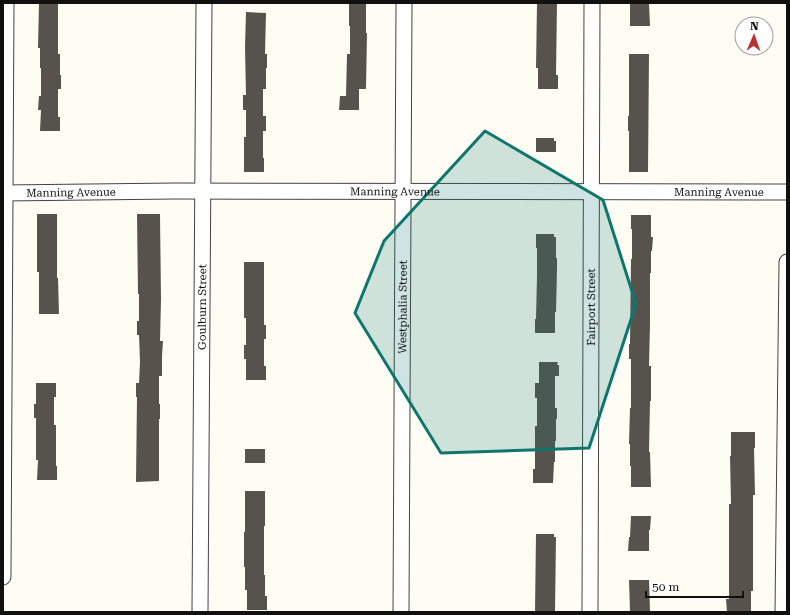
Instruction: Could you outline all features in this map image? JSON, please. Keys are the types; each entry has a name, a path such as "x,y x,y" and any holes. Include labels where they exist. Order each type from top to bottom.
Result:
{"street":[{"path":"3,577 6,3"},
{"name":"Goulburn Street","path":"200,612 204,3"},
{"name":"Westphalia Street","path":"401,612 404,3"},
{"name":"Fairport Street","path":"590,612 592,3"},
{"name":"Manning Avenue","path":"4,193 203,191 787,192"},
{"path":"783,612 787,262"}],"highlighted area":[{"path":"485,131 603,200 636,304 589,448 441,453 355,313 384,241"}],"building":[{"path":"39,3 58,3 58,54 60,54 61,75 61,89 58,89 58,117 60,117 60,131 40,131 41,110 38,110 39,96 41,96 40,48 38,48"},
{"path":"349,3 366,3 366,89 359,89 359,110 339,110 340,96 346,96 347,54 350,54"},
{"path":"537,3 557,3 556,75 558,75 558,89 538,89 538,68 536,68"},
{"path":"630,3 649,3 650,26 630,26"},
{"path":"246,12 266,13 265,54 267,54 267,68 266,89 263,89 263,116 266,116 266,131 263,131 264,172 244,172 246,110 243,110 243,95 246,95"},
{"path":"629,54 649,54 648,172 629,172"},
{"path":"536,138 554,138 554,141 556,141 556,152 536,152"},
{"path":"37,214 57,214 57,278 59,314 39,314"},
{"path":"137,214 160,214 160,341 163,341 162,376 159,376 159,481 136,482 136,383 139,383 140,362 139,335 137,335 137,321 139,321 139,294"},
{"path":"631,215 651,215 651,237 653,237 650,273 649,366 651,366 649,452 651,487 631,487 629,444 631,359 629,359 629,344 632,259"},
{"path":"536,234 554,234 554,237 556,237 557,269 555,333 535,333 537,276"},
{"path":"244,262 264,262 264,325 266,325 266,339 264,339 264,366 266,366 266,380 246,380 246,359 244,359 244,345 246,345 246,318 244,318"},
{"path":"539,362 558,362 557,365 559,365 559,376 555,376 555,408 557,408 557,419 553,483 533,483 533,469 535,469 535,426 537,426 537,398 535,398 535,383 539,383"},
{"path":"36,383 56,383 56,397 54,397 54,425 56,425 57,480 37,480 38,460 36,460 36,418 34,418"},
{"path":"731,432 755,432 755,495 753,495 753,591 751,591 751,612 727,612 726,599 729,599"},
{"path":"245,449 265,449 265,463 245,463"},
{"path":"245,491 265,491 264,575 267,610 247,610 247,590 245,590 244,567"},
{"path":"631,516 651,516 649,551 628,551"},
{"path":"536,534 554,534 554,537 556,537 555,612 535,612"},
{"path":"629,580 649,580 650,612 630,612"}]}
